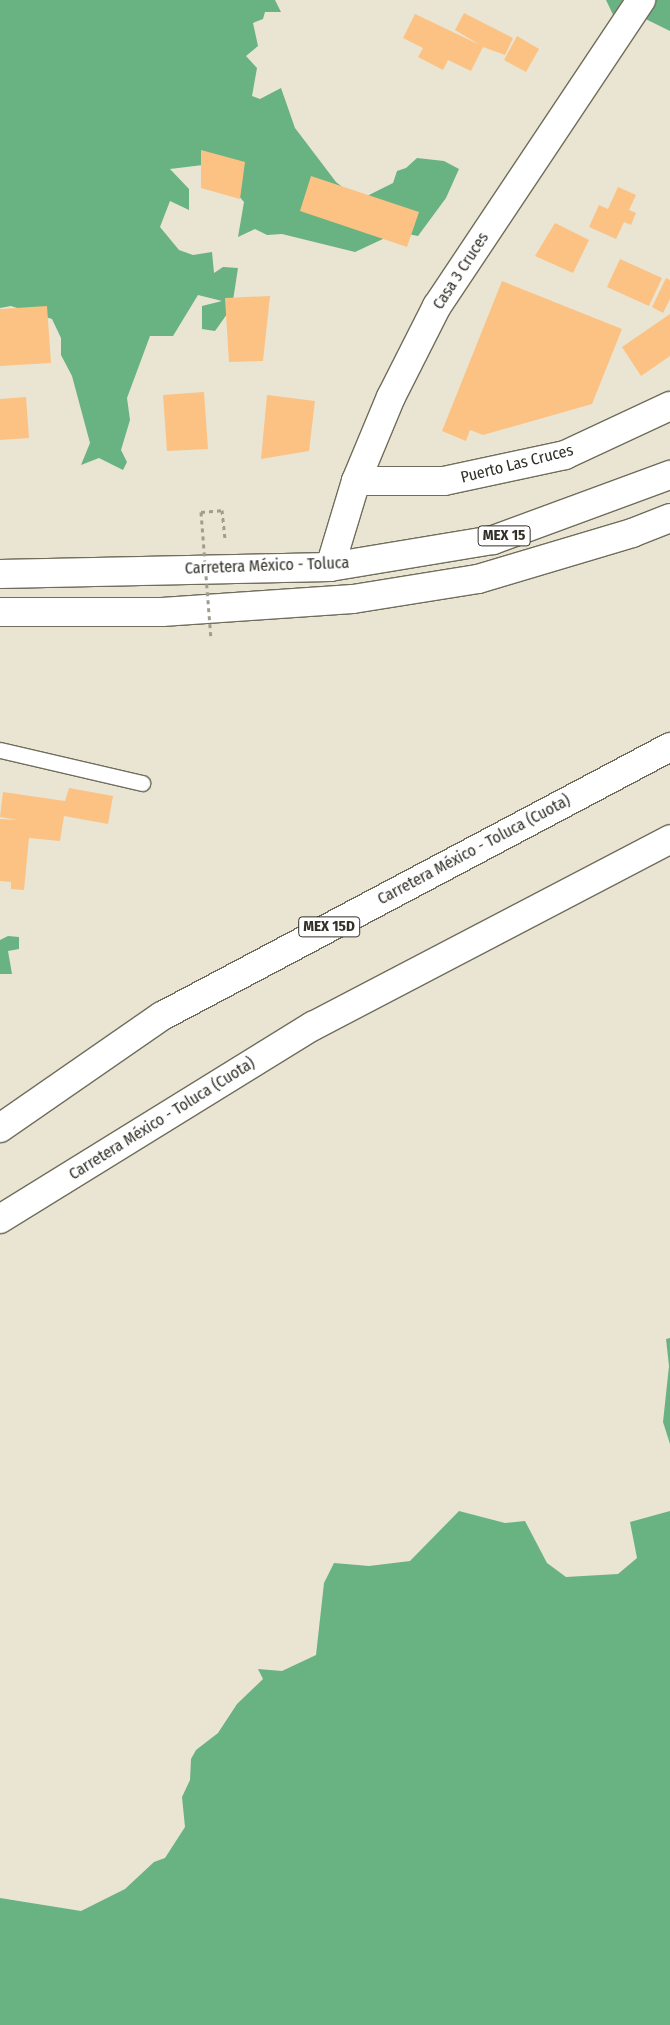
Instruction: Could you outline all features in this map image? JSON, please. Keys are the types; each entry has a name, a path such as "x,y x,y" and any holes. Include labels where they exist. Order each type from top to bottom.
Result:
{"main road":[{"name":"Casa 3 Cruces","path":"330,567 356,481 392,397 437,306 641,0"},
{"name":"Puerto Las Cruces","path":"356,481 444,482 565,455 670,406"},
{"name":"Carretera México - Toluca","path":"0,574 330,567 493,540 670,475"},
{"name":"MEX 15","path":"0,612 162,612 353,599 478,579 632,533 670,518"},
{"name":"Carretera México - Toluca (Cuota)","path":"0,1128 162,1016 670,747"},
{"name":"Carretera México - Toluca (Cuota)","path":"0,1220 313,1026 670,839"}],"lane":[{"path":"0,750 142,783"}],"path":[{"path":"211,639 201,512 222,510 227,569"}],"green space":[{"path":"0,0 275,0 281,12 265,12 263,19 253,23 258,46 246,56 257,68 252,96 260,99 281,88 295,128 336,182 359,200 393,183 397,171 406,168 417,158 444,161 459,169 446,198 418,236 398,232 355,252 282,234 267,235 255,229 238,237 244,202 211,164 170,169 189,189 189,210 170,201 160,227 179,250 193,255 212,252 214,273 223,267 238,268 232,307 215,331 202,329 202,306 222,301 198,295 173,336 150,336 127,398 130,420 121,450 127,462 123,470 99,458 81,465 90,443 72,376 61,355 61,338 52,319 11,306 0,308"},
{"path":"606,0 670,0 670,31 621,7 616,21"},
{"path":"8,936 19,937 19,949 8,951 12,974 0,974 0,940"},
{"path":"670,1338 670,1444 663,1422 669,1366 666,1339"},
{"path":"459,1511 505,1523 525,1521 547,1563 566,1577 618,1574 637,1558 630,1522 670,1511 670,2025 0,2025 0,1898 81,1911 125,1889 154,1862 165,1858 185,1827 182,1797 190,1780 191,1759 196,1750 218,1733 237,1704 263,1679 258,1669 282,1671 316,1655 324,1583 334,1563 369,1566 410,1561"}],"building":[{"path":"464,13 513,38 505,55 483,47 471,71 448,60 443,70 418,57 423,48 403,38 415,14 480,45 455,30"},
{"path":"517,36 539,49 526,72 504,60"},
{"path":"201,150 245,162 240,199 201,188"},
{"path":"311,176 419,212 407,247 300,211"},
{"path":"618,187 636,195 629,210 636,213 631,225 624,222 616,239 589,227 599,205 608,209"},
{"path":"555,223 589,240 573,273 535,256"},
{"path":"620,259 662,278 649,306 607,287"},
{"path":"666,278 670,280 670,299 663,313 652,307"},
{"path":"502,281 622,329 592,404 483,435 470,430 466,441 442,431"},
{"path":"270,296 263,361 229,362 225,298"},
{"path":"47,306 51,363 0,366 0,309"},
{"path":"670,314 670,356 641,376 622,347"},
{"path":"204,392 208,449 167,451 163,395"},
{"path":"267,395 315,401 309,451 261,459"},
{"path":"26,397 29,438 0,440 0,399"},
{"path":"69,788 113,796 108,824 64,816 60,841 29,838 24,890 11,889 11,882 0,881 0,819 18,820 0,817 3,792 65,801"}]}
